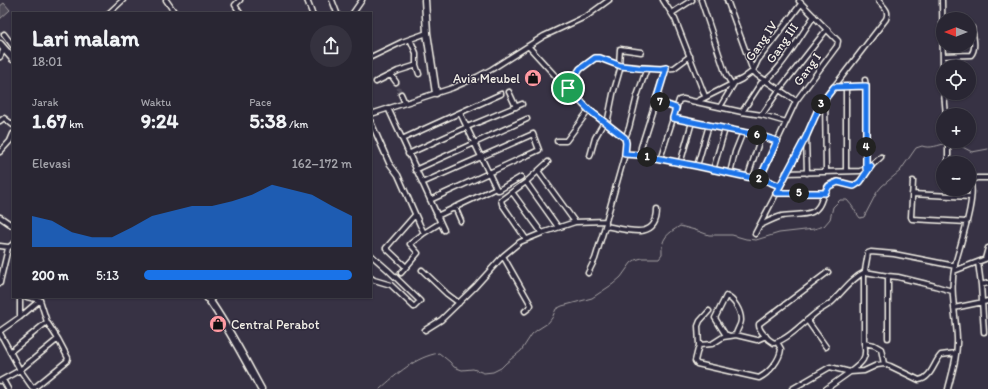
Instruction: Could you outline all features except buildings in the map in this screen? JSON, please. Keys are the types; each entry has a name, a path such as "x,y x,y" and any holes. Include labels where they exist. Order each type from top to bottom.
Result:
{"street":[{"path":"110,12 123,0"},
{"path":"166,0 174,12"},
{"path":"239,12 235,5 240,0"},
{"path":"307,0 312,12"},
{"path":"332,0 337,12"},
{"path":"354,12 362,0"},
{"path":"425,0 427,33 436,93"},
{"path":"372,114 459,85 492,70 544,36 587,16 609,0"},
{"path":"663,0 672,13 705,96"},
{"path":"672,13 692,0"},
{"path":"702,0 726,75 733,83"},
{"path":"728,0 753,71 796,101"},
{"path":"755,234 806,137 820,105 886,19 888,15 887,11 878,0"},
{"path":"942,0 943,60"},
{"path":"762,115 779,90 827,29 800,3"},
{"name":"Gang IV","path":"753,71 758,60 800,3"},
{"name":"Gang III","path":"742,112 761,82 766,81 776,71 814,16"},
{"name":"Gang I","path":"760,178 796,101 837,46 838,41 827,29"},
{"path":"372,57 427,33"},
{"path":"4,34 12,45"},
{"path":"410,39 416,53 416,65 419,74"},
{"path":"0,57 2,46"},
{"path":"2,46 12,59"},
{"path":"528,46 589,110 625,138"},
{"path":"590,156 595,138 605,123 620,66 620,49 641,52"},
{"path":"943,56 971,55 973,52"},
{"path":"568,88 580,69 593,59 600,58 620,66 661,69 674,68 690,56"},
{"path":"376,82 398,71 416,65"},
{"path":"588,273 605,226 625,154 625,138 647,68"},
{"path":"640,155 641,147 666,68"},
{"path":"696,102 753,71"},
{"path":"391,75 396,82"},
{"path":"865,80 866,169"},
{"path":"720,107 733,83"},
{"path":"834,87 846,88 866,86"},
{"path":"846,88 846,171"},
{"path":"509,92 516,107"},
{"path":"401,94 405,103"},
{"path":"402,139 501,94"},
{"path":"660,159 678,101 681,99 762,115 786,122"},
{"path":"825,99 826,172"},
{"path":"656,101 676,108"},
{"path":"408,154 522,104"},
{"path":"388,108 444,230"},
{"path":"557,141 566,140 589,110"},
{"path":"460,113 496,188"},
{"path":"0,121 5,118 12,124"},
{"path":"673,118 743,132 777,141"},
{"path":"416,170 527,119"},
{"path":"680,164 692,122"},
{"path":"372,124 389,163 398,175 424,233"},
{"path":"697,166 709,125"},
{"path":"713,170 725,129"},
{"path":"730,173 735,152 743,132"},
{"path":"422,184 533,134 539,150 430,200"},
{"path":"0,152 12,136"},
{"path":"748,176 761,136"},
{"path":"806,137 807,173"},
{"path":"625,154 640,155 757,179 760,178 780,186"},
{"path":"759,226 781,216 812,212 820,204 828,187 836,183 844,182 852,186 857,184 871,166 881,157"},
{"path":"526,239 501,203 501,199 526,182 548,162"},
{"path":"786,173 860,172 871,166"},
{"path":"538,171 576,222"},
{"path":"437,216 496,188 499,190 521,177"},
{"path":"976,178 988,178"},
{"path":"913,181 912,219 967,222"},
{"path":"526,182 558,227"},
{"path":"512,192 542,233"},
{"path":"776,193 825,193"},
{"path":"912,194 971,197 967,222 954,268 952,291 958,337 948,389"},
{"path":"454,207 461,221"},
{"path":"605,226 639,232 649,229 655,222 657,210"},
{"path":"406,267 386,248 415,215"},
{"path":"0,217 12,225"},
{"path":"425,330 441,320 459,303 510,249 526,239 576,222 606,221"},
{"path":"401,273 418,254 410,244 440,223"},
{"path":"0,283 8,248 12,245"},
{"path":"0,246 8,248"},
{"path":"826,389 860,364 865,356 865,272 867,254 869,252 894,254 954,268 978,262 986,258 988,248"},
{"path":"372,256 420,301 414,307 390,285 372,279"},
{"path":"503,256 531,305 525,311"},
{"path":"978,262 986,329"},
{"path":"422,270 447,294 459,303"},
{"path":"828,272 759,324 758,327 774,343 831,303 854,278 865,272 898,277 952,291"},
{"path":"888,276 888,338"},
{"path":"388,284 396,277"},
{"path":"981,285 988,283"},
{"path":"730,336 726,334 715,318 726,296 731,299 740,314 741,320 735,333 736,336"},
{"path":"20,298 20,317"},
{"path":"31,298 40,300"},
{"path":"208,298 243,355 261,389"},
{"path":"40,300 47,322 68,356 68,360 34,388 32,388 20,370 0,332 40,300"},
{"path":"954,308 988,301"},
{"path":"709,311 700,321 698,326 699,345 695,361 696,364 756,378 764,374 776,361 781,351 777,342"},
{"path":"808,320 826,347"},
{"path":"10,352 47,322"},
{"path":"699,345 712,344 722,337 736,336 757,340 766,336"},
{"path":"8,389 1,381 20,370 58,339"},
{"path":"864,343 874,345 881,349 884,364"},
{"path":"792,389 830,367 850,372 864,371 877,365 884,364 921,380 928,374 941,355 956,353"}],"shaded area":[{"path":"4,3 10,10 0,19 0,6"}],"waterway":[{"path":"380,389 414,362 439,353 454,367 462,370 473,369 484,373 493,372 501,368 521,351 532,334 548,323 556,309 592,298 621,277 635,260 642,258 659,258 662,254 664,240 680,226 709,235 732,235 756,240 779,233 814,229 824,226 830,219 833,207 840,200 847,200 860,218 864,217 877,192 900,171 916,148 922,146 936,146"},
{"path":"964,148 972,152 988,149"}],"tunnel":[{"path":"396,82 401,94"}],"place":[{"name":"Avia Meubel","path":"533,78"},
{"name":"Central Perabot","path":"218,324"}],"route":[{"path":"568,88 580,69 595,58 607,60 621,66 661,69 666,68 656,101 676,108 673,118 761,136 777,141 760,178 780,186 776,193 825,193 829,186 838,182 844,182 854,186 860,182 871,166 866,169 866,86 846,88 834,87 820,105 808,129 806,137 780,186 774,184 760,178 757,179 640,155 625,154 625,138 589,110 568,88"}]}
